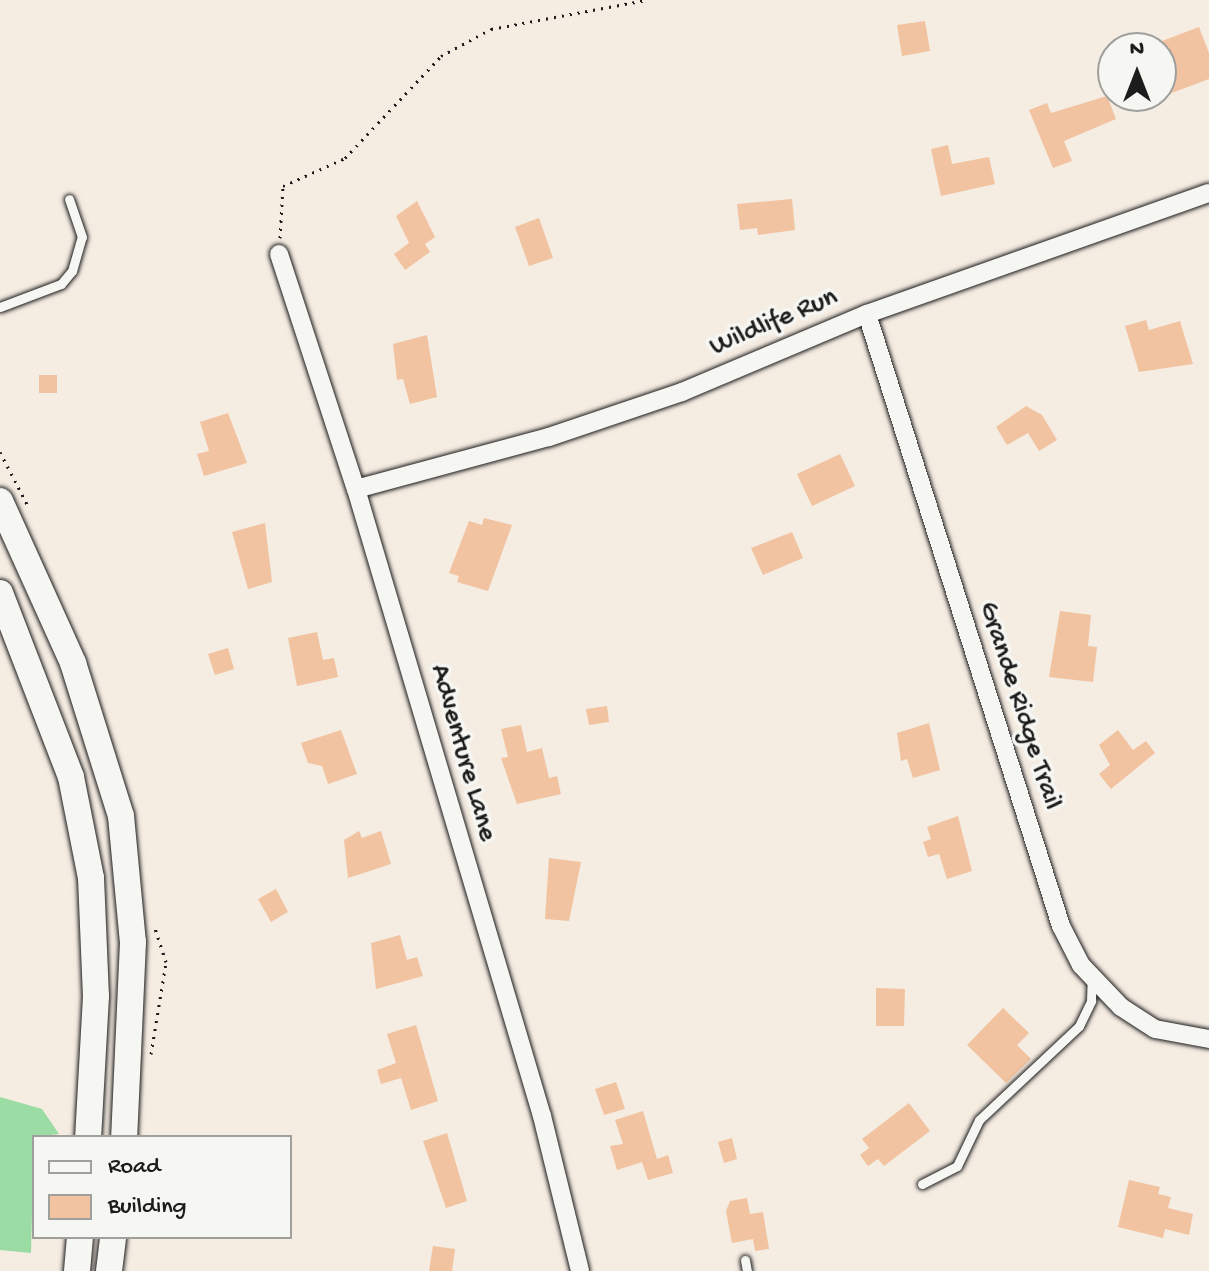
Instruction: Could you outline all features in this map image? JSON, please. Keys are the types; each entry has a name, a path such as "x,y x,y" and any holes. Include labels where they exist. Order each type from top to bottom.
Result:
{"street":[{"name":"Wildlife Run","path":"356,489 668,397 867,314 1209,193"},
{"name":"Adventure Lane","path":"279,254 356,489 542,1116 580,1271"},
{"name":"Grande Ridge Trail","path":"867,314 1061,926 1092,978 1155,1029 1209,1039"},
{"path":"0,501 73,663 121,816 133,942 124,1135"},
{"path":"0,593 71,777 91,878 96,996 88,1135"},
{"path":"77,1271 80,1239"},
{"path":"109,1271 113,1239"}],"lane":[{"path":"0,307 61,284 72,271 82,237 69,199"},
{"path":"922,1184 957,1166 979,1120 1079,1026 1091,1001 1092,978"},
{"path":"745,1260 747,1271"}],"path":[{"path":"279,254 283,186 345,158 441,56 491,29 646,0"}],"green space":[{"path":"0,1097 42,1109 59,1134 32,1135 31,1253 0,1250"}],"building":[{"path":"925,21 930,51 902,56 897,25"},
{"path":"1199,27 1209,53 1209,79 1177,91 1177,35"},
{"path":"1097,99 1097,112 1113,112 1116,119 1064,141 1072,161 1053,168 1029,110 1047,103 1051,113"},
{"path":"948,145 952,164 989,157 995,184 941,196 931,149"},
{"path":"792,199 795,230 758,235 757,228 740,230 737,204"},
{"path":"417,201 435,237 425,244 430,252 405,270 394,254 409,243 396,216"},
{"path":"539,218 553,258 529,266 515,227"},
{"path":"1146,320 1149,330 1180,321 1193,364 1139,372 1125,326"},
{"path":"427,335 437,397 410,404 403,379 397,380 393,344"},
{"path":"39,375 57,375 57,393 39,393"},
{"path":"1026,406 1042,415 1057,440 1039,451 1028,433 1007,445 996,427"},
{"path":"228,413 247,463 204,476 197,454 209,451 200,422"},
{"path":"840,454 855,486 812,506 797,474"},
{"path":"484,518 512,525 488,591 457,582 459,576 449,573 469,521 482,525"},
{"path":"265,523 272,582 248,589 232,532"},
{"path":"792,532 803,558 763,575 751,548"},
{"path":"1060,611 1091,615 1088,646 1097,647 1093,682 1049,677"},
{"path":"317,632 323,660 334,658 338,677 297,686 288,638"},
{"path":"228,648 234,669 215,675 208,654"},
{"path":"607,706 609,722 589,725 586,709"},
{"path":"929,723 940,770 913,778 907,759 901,761 897,733"},
{"path":"521,725 527,752 542,748 549,778 557,776 561,794 517,804 501,758 508,757 501,729"},
{"path":"341,730 357,774 328,784 322,766 308,763 301,743"},
{"path":"1118,730 1133,750 1146,741 1155,753 1111,789 1099,774 1110,765 1099,745"},
{"path":"958,816 972,871 947,879 939,854 928,857 923,842 931,839 927,827"},
{"path":"359,831 362,838 381,831 391,864 348,878 344,840"},
{"path":"549,858 581,862 569,921 545,919"},
{"path":"276,889 288,912 271,922 258,899"},
{"path":"400,935 407,960 417,957 423,976 376,989 371,943"},
{"path":"876,988 905,989 904,1026 876,1026"},
{"path":"1003,1008 1029,1033 1017,1045 1031,1059 1006,1083 967,1045"},
{"path":"416,1025 438,1101 411,1110 401,1078 381,1084 377,1070 396,1063 387,1034"},
{"path":"616,1082 625,1109 604,1115 595,1089"},
{"path":"909,1103 930,1131 884,1166 878,1159 868,1166 860,1155 869,1148 862,1139"},
{"path":"643,1111 657,1159 668,1155 673,1173 648,1180 642,1162 617,1170 610,1146 623,1144 615,1120"},
{"path":"447,1133 467,1201 446,1208 423,1141"},
{"path":"732,1138 737,1159 724,1163 718,1142"},
{"path":"1129,1180 1160,1187 1158,1194 1171,1197 1168,1208 1193,1214 1189,1235 1165,1229 1163,1238 1118,1227"},
{"path":"747,1198 750,1214 763,1212 769,1249 755,1251 753,1239 732,1243 726,1211 730,1201"},
{"path":"433,1246 455,1249 452,1271 429,1271"}]}
